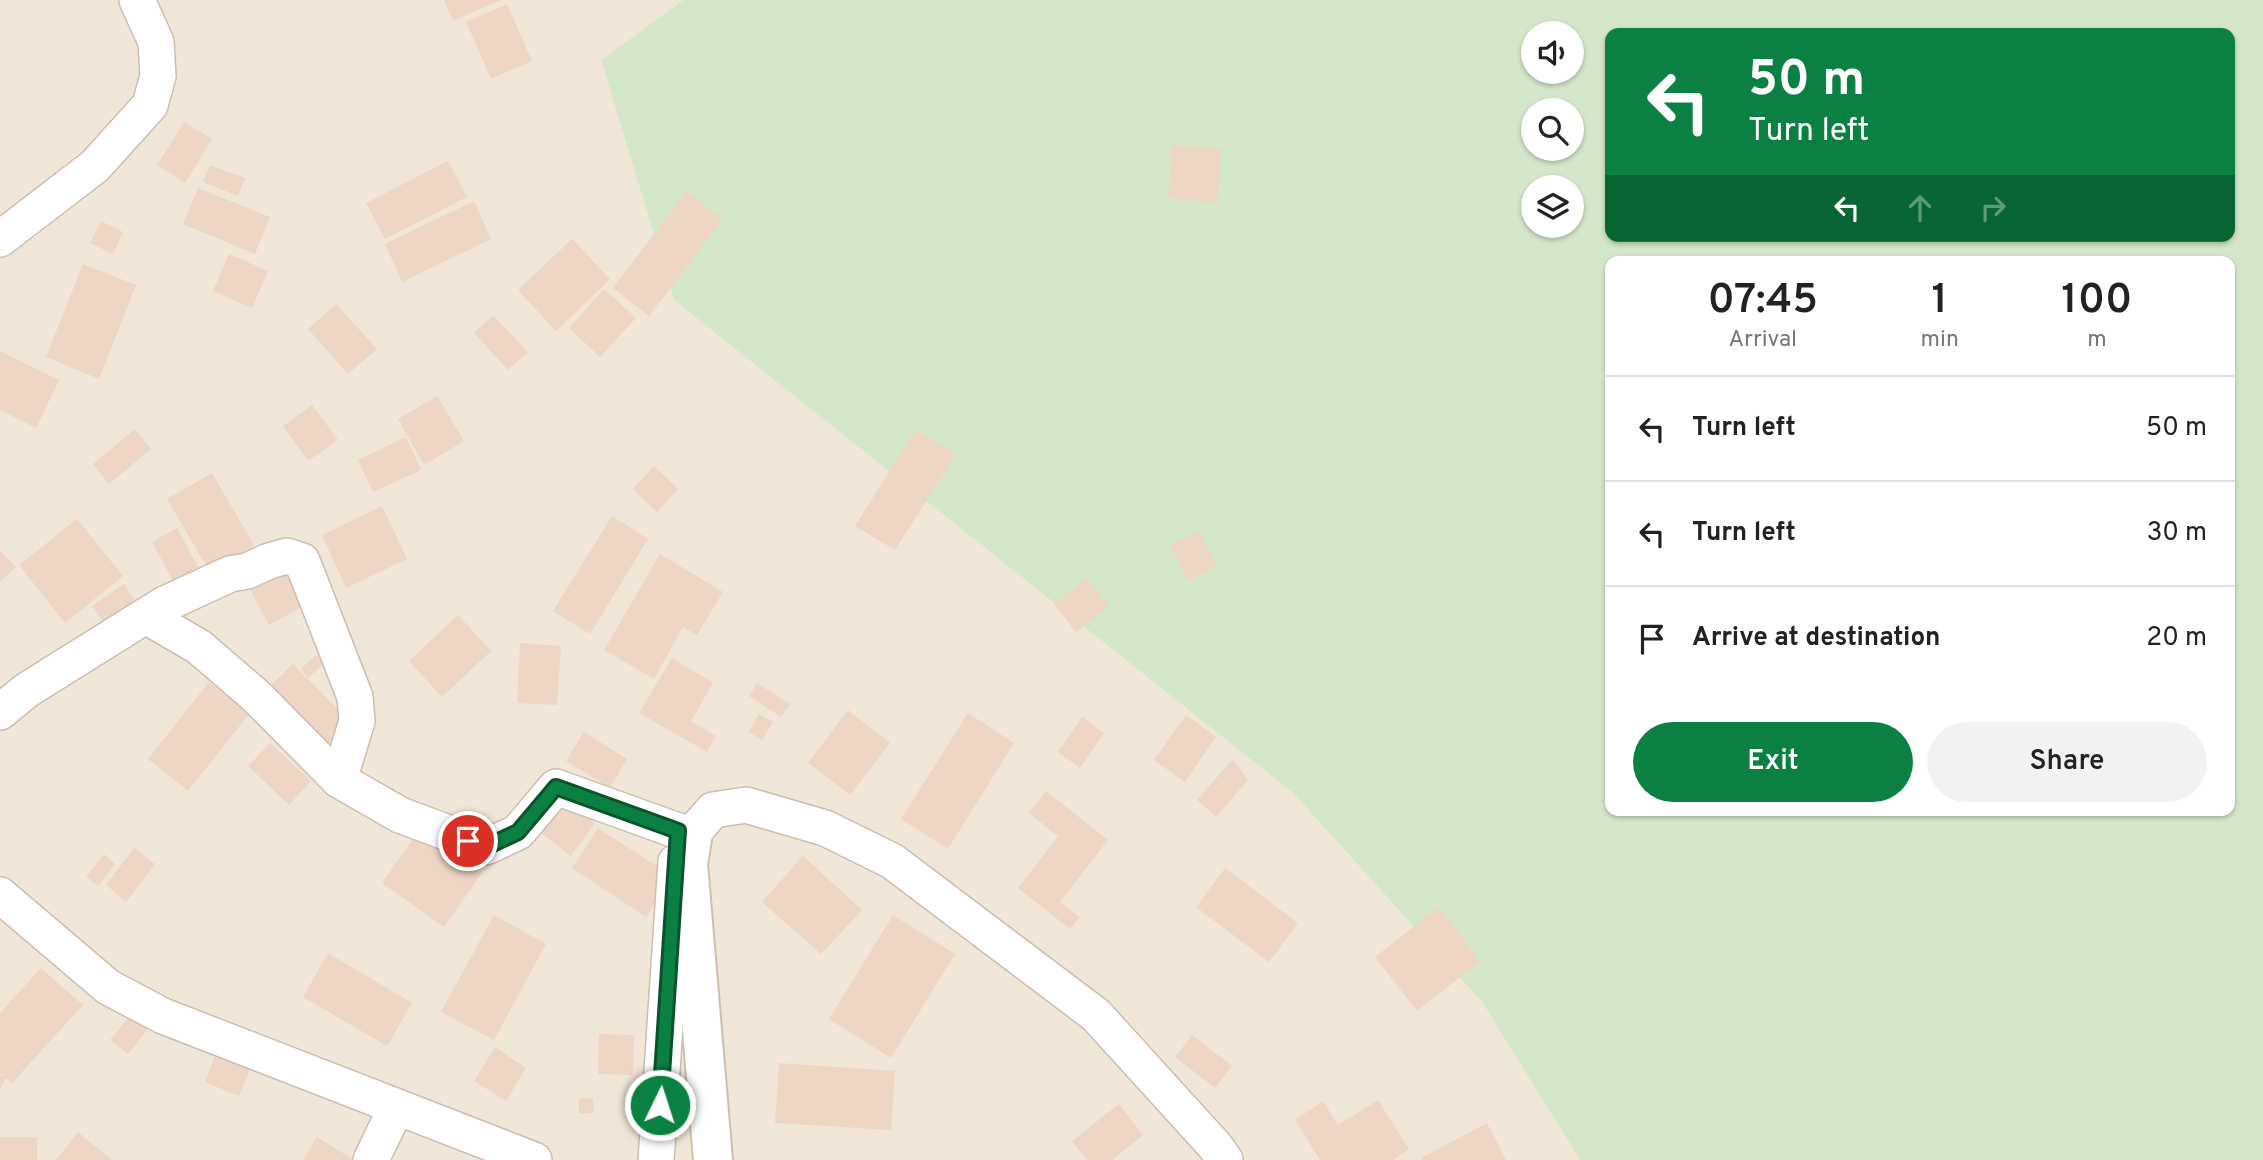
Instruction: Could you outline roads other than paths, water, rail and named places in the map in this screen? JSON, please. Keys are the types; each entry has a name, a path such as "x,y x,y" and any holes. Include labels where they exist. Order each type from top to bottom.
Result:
{"street":[{"path":"0,239 95,166 150,105 158,76 156,42 137,0"},
{"path":"0,712 27,690 163,605 230,574 247,571 287,556 302,561 355,697 357,721 339,780"},
{"path":"146,616 199,647 256,696 339,780 400,815 486,847 518,832 556,787 686,832"},
{"path":"656,1160 686,832 713,810 746,805 825,828 892,861 1096,1015 1225,1160"},
{"path":"686,832 713,1160"},
{"path":"0,895 108,987 163,1016 534,1160"},
{"path":"371,1160 396,1108"}]}
